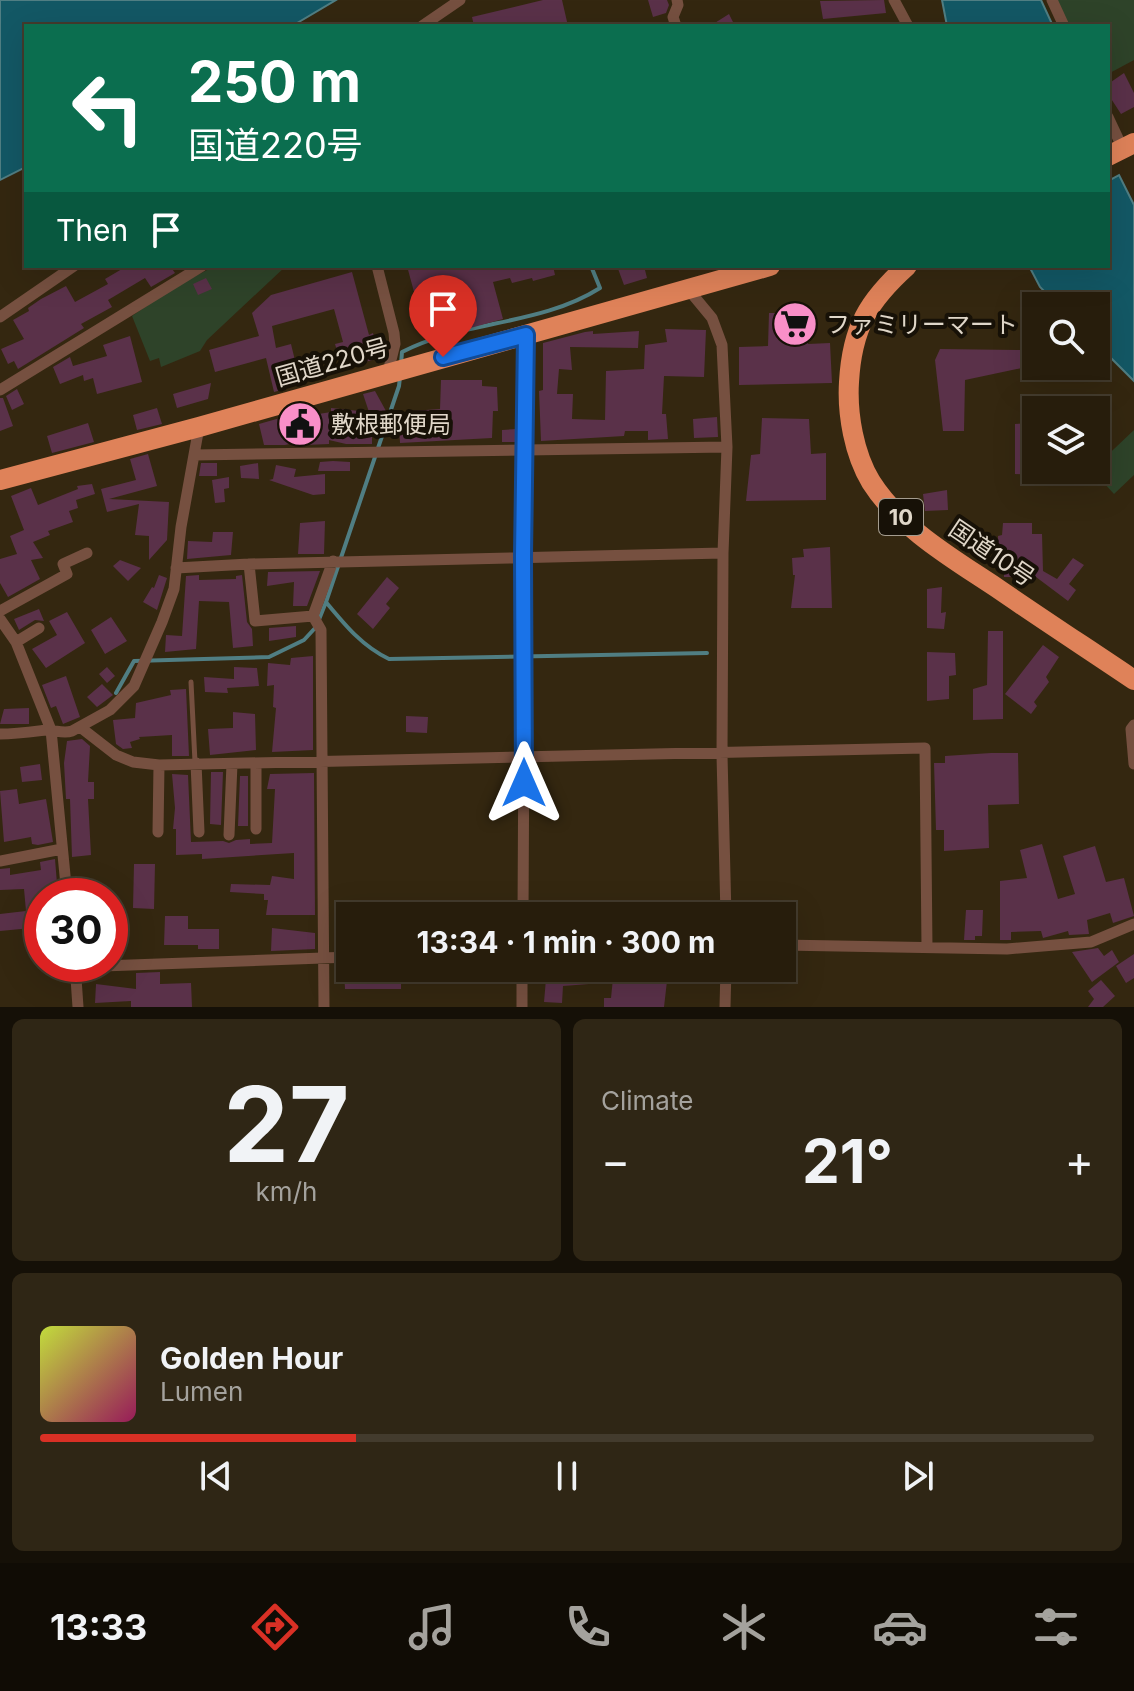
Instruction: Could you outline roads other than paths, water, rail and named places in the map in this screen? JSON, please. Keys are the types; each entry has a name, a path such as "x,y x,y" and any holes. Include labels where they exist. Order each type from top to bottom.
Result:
{"highway":[{"name":"国道220号","path":"0,480 763,268"},
{"name":"国道10号","path":"905,268 869,305 850,361 848,394 852,431 860,459 871,481 889,506 937,548 1134,680"}],"street":[{"path":"425,24 460,0"},
{"path":"675,24 673,17 677,0"},
{"path":"894,0 907,24"},
{"path":"1052,0 1063,24"},
{"path":"1110,122 1120,150"},
{"path":"0,317 71,268"},
{"path":"0,390 199,268"},
{"path":"377,268 395,344 388,372"},
{"path":"688,289 712,318 722,345 727,447 722,755 726,902"},
{"path":"523,902 526,335"},
{"path":"0,734 51,730 66,733 110,710 134,686 174,589 199,427"},
{"path":"194,455 727,447"},
{"path":"0,611 67,574 63,564 87,553"},
{"path":"176,568 333,561 723,553"},
{"path":"324,1007 321,630 313,616 333,561"},
{"path":"249,564 255,621 313,616"},
{"path":"0,619 16,642 51,730 65,878"},
{"path":"16,642 39,628"},
{"path":"1134,725 1131,729 1134,764"},
{"path":"80,727 116,755 133,762 159,765 525,756 722,755 925,748 927,947"},
{"path":"196,763 199,832"},
{"path":"229,835 232,764"},
{"path":"256,764 256,829"},
{"path":"158,832 159,765"},
{"path":"0,861 62,849"},
{"path":"796,945 1007,949 1061,946 1091,942 1134,924"},
{"path":"128,964 336,958"},
{"path":"76,982 78,1007"},
{"path":"522,982 522,1007"},
{"path":"725,1007 726,982"}],"lane":[{"path":"191,682 196,763"}],"water":[{"path":"0,0 336,0 295,24 24,24 24,168 0,180"},
{"path":"942,0 1041,0 1052,24 947,24"},
{"path":"1119,175 1134,205 1134,381 1110,357 1110,292 1045,292 1030,268 1110,268 1110,180"}],"waterway":[{"path":"401,364 402,352 426,342 527,317 577,300 600,288 592,268"},
{"path":"116,693 134,661 269,657 304,640 316,627 400,377"},
{"path":"326,602 362,641 389,659 707,653"}],"place":[{"name":"ファミリーマート","path":"795,324"},
{"name":"敷根郵便局","path":"300,424"}]}
